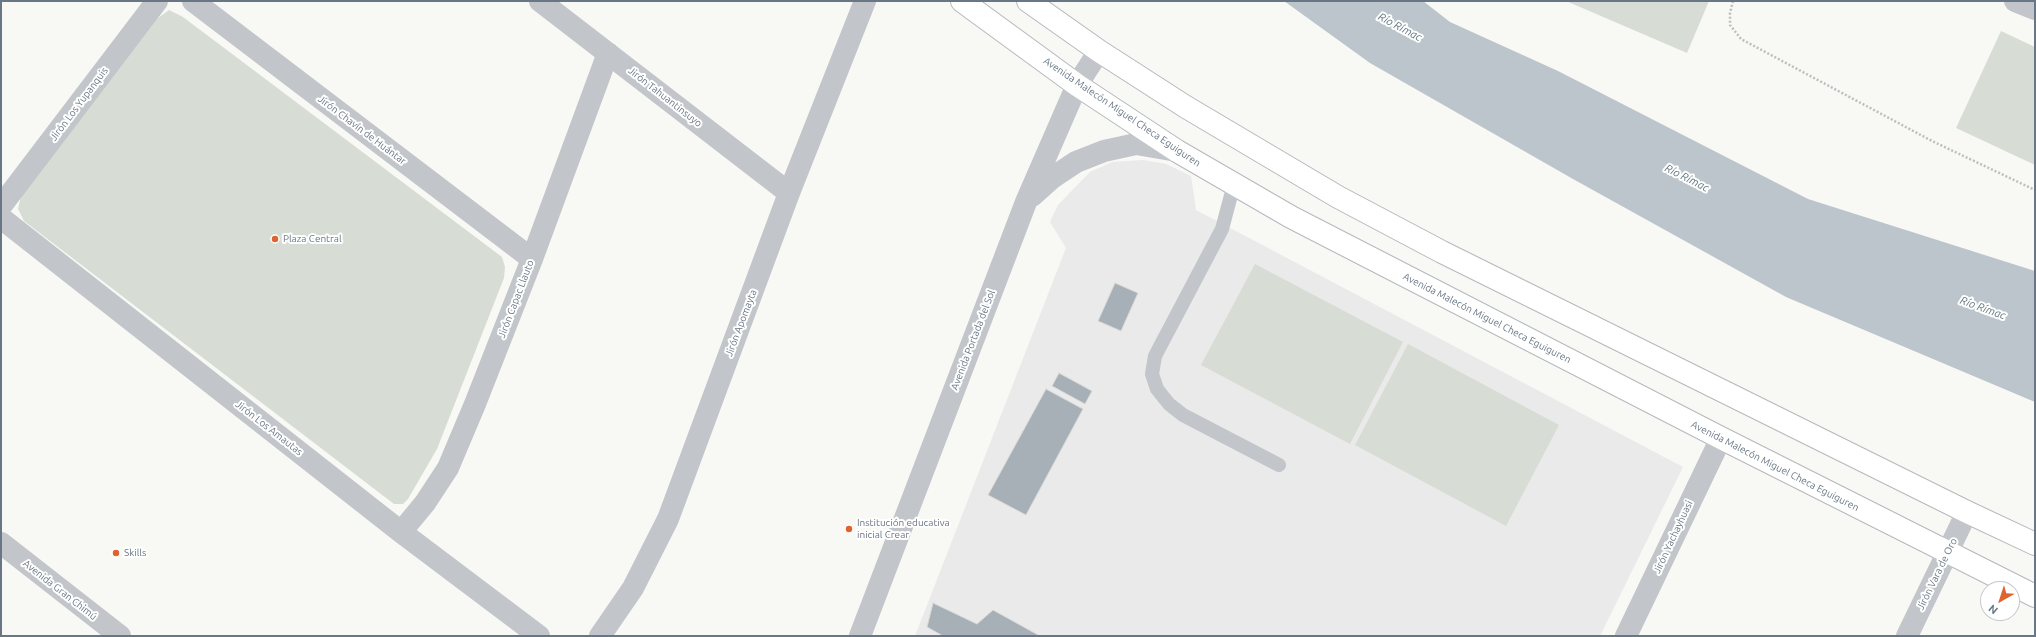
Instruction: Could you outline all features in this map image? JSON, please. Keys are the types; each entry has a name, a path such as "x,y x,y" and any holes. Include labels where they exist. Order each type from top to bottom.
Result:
{"main road":[{"name":"Avenida Malecón Miguel Checa Eguiguren","path":"962,1 1077,85 1177,151 1291,217 1721,438 2035,596"},
{"path":"1028,1 1099,51 1186,108 1338,197 1442,252 1967,512 2035,544"}],"street":[{"name":"Jirón Los Yupanquis","path":"1,206 157,1"},
{"name":"Jirón Chavín de Huántar","path":"193,1 532,259"},
{"name":"Jirón Tahuantinsuyo","path":"540,1 790,194"},
{"name":"Jirón Apomayta","path":"600,636 633,588 668,519 790,194 866,1"},
{"path":"2015,1 2035,9"},
{"name":"Avenida Portada del Sol","path":"860,636 1026,202 1077,85 1099,51"},
{"name":"Jirón Capac Llauto","path":"402,532 425,503 448,468 532,259 608,53"},
{"path":"1026,202 1052,178 1076,162 1104,151 1136,144 1177,151"},
{"name":"Jirón Los Amautas","path":"1,218 402,532 539,636"},
{"name":"Jirón Yachayhuasi","path":"1626,636 1721,438"},
{"name":"Jirón Vara de Oro","path":"1907,636 1967,512"},
{"name":"Avenida Gran Chimú","path":"1,543 120,636"}],"lane":[{"path":"1234,184 1222,228 1155,356 1152,374 1157,388 1165,399 1183,415 1279,465"}],"path":[{"path":"1734,1 1730,13 1730,24 1741,39 1932,141 2035,190"}],"shaded area":[{"path":"1566,1 1709,1 1687,53"},
{"path":"169,10 183,17 502,257 505,267 504,278 437,449 408,499 403,504 394,504 24,221 18,209 21,196 158,18"},
{"path":"2001,31 2035,47 2035,165 1956,128"},
{"path":"1143,160 1166,164 1191,176 1196,210 1683,467 1600,636 915,636 1066,248 1050,222 1058,205 1090,172 1112,162"},
{"path":"1255,264 1403,342 1350,444 1201,365"},
{"path":"1408,344 1559,425 1506,526 1355,445"}],"water":[{"name":"Río Rímac","path":"1284,1 1423,1 1450,22 1558,71 1808,199 2035,271 2035,402 1786,297 1573,179 1370,63"}],"building":[{"path":"1115,283 1138,293 1121,331 1098,321"},
{"path":"1059,373 1092,391 1085,404 1052,386"},
{"path":"1046,389 1083,409 1026,515 988,495"},
{"path":"933,603 977,624 993,610 1040,636 943,636 927,627"}],"place":[{"name":"Plaza Central","path":"275,239"},
{"name":"Institución educativa inicial Crear","path":"849,529"},
{"name":"Skills","path":"116,553"}]}
